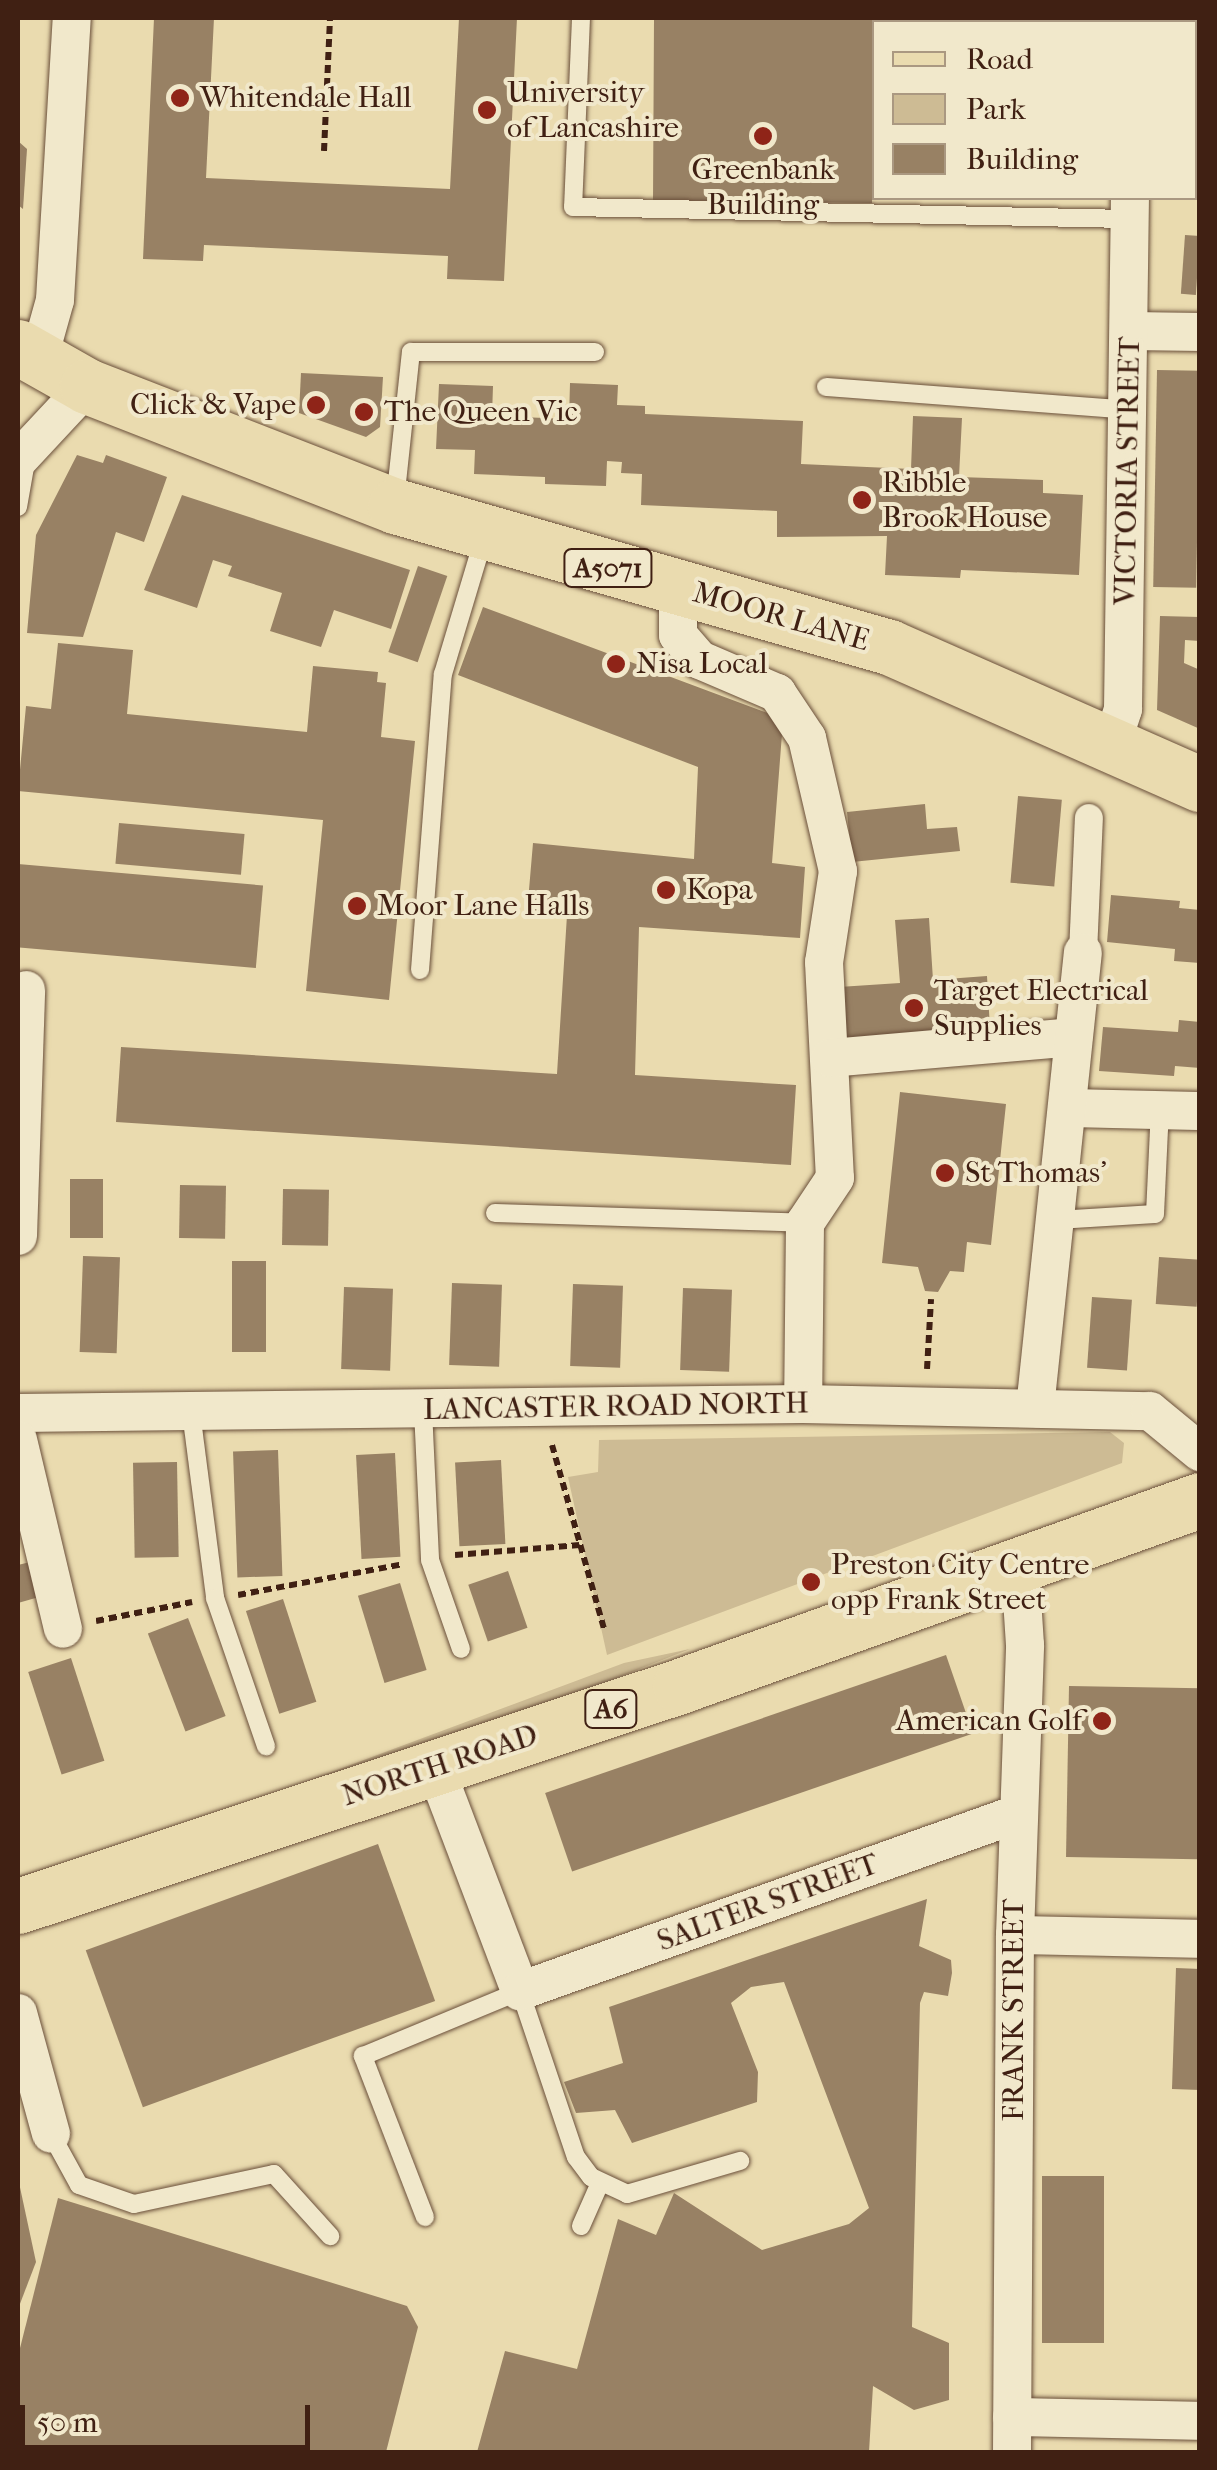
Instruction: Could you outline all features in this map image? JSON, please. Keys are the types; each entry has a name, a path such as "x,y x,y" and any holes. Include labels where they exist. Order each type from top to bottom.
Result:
{"main road":[{"name":"MOOR LANE","path":"28,354 86,386 394,506 889,647 1200,784"},
{"name":"NORTH ROAD","path":"18,1906 1020,1567 1200,1500"}],"street":[{"path":"28,354 55,300 72,18"},
{"name":"VICTORIA STREET","path":"1112,743 1123,709 1132,331 1130,208"},
{"path":"1132,331 1200,332"},
{"path":"22,458 86,386"},
{"path":"678,588 678,635 700,660 777,693 807,738 838,871 824,962 835,1178 805,1223 802,1404"},
{"path":"1035,1408 1083,953 1089,818"},
{"path":"18,1236 26,990"},
{"path":"830,1058 1072,1037"},
{"path":"1068,1108 1200,1111"},
{"name":"LANCASTER ROAD NORTH","path":"18,1413 542,1410 802,1404 925,1410 1150,1411 1200,1452"},
{"path":"18,1440 64,1629"},
{"name":"FRANK STREET","path":"1012,2435 1014,1935 1026,1644 1020,1567"},
{"path":"435,1767 520,1991"},
{"name":"SALTER STREET","path":"520,1991 1017,1814"},
{"path":"1014,1935 1200,1938"},
{"path":"18,2013 51,2134"},
{"path":"1012,2435 1200,2422"}],"lane":[{"path":"580,18 573,207 1130,208"},
{"path":"394,506 411,352 594,352"},
{"path":"826,387 1130,410"},
{"path":"18,507 22,458"},
{"path":"420,970 443,674 485,532"},
{"path":"1057,1220 1155,1214 1160,1109"},
{"path":"496,1212 805,1223"},
{"path":"423,1410 430,1560 462,1649"},
{"path":"191,1412 215,1598 266,1746"},
{"path":"425,2217 363,2056 520,1991 576,2158 600,2183 626,2194 740,2162"},
{"path":"51,2134 79,2185 134,2204 274,2174 330,2236"},
{"path":"580,2226 600,2183"}],"path":[{"path":"324,152 330,18"},
{"path":"925,1410 931,1299"},
{"path":"542,1410 604,1629"},
{"path":"64,1629 430,1560 580,1545"}],"green space":[{"path":"1110,1432 1124,1443 1122,1463 607,1655 568,1477 598,1472 599,1440"},
{"path":"690,1649 426,1753 18,1887 18,1876 176,1830 624,1663"}],"building":[{"name":"Whitendale Hall","path":"154,18 214,18 206,178 450,189 459,18 517,18 504,281 447,279 448,256 204,245 203,261 143,259"},
{"name":"Greenbank Building","path":"654,18 900,18 872,20 872,203 653,201"},
{"path":"1185,18 1200,18 1200,56 1197,20"},
{"path":"18,141 27,149 23,209 18,205"},
{"path":"1185,235 1200,236 1196,295 1181,294"},
{"path":"1157,370 1200,371 1196,588 1153,587"},
{"path":"301,373 383,377 380,427 366,437 299,413"},
{"name":"Ribble Brook House","path":"570,383 618,385 617,405 645,406 645,414 803,421 801,464 911,469 913,416 962,418 959,477 1043,480 1043,493 1083,495 1079,575 961,570 960,578 885,575 887,536 777,537 777,511 641,505 642,474 621,473 622,462 607,461 606,486 545,484 545,477 474,474 475,450 436,449 439,384 493,386 492,416 569,419"},
{"path":"77,455 103,463 106,455 167,477 144,542 116,532 83,637 27,633 36,535"},
{"path":"182,495 410,570 391,629 334,610 321,647 270,631 282,593 228,576 232,566 213,560 197,608 144,590"},
{"path":"418,566 447,576 418,662 388,652"},
{"name":"Kopa","path":"483,607 770,714 782,734 772,863 805,867 800,938 639,927 635,1075 796,1085 791,1165 116,1122 121,1047 557,1074 567,915 527,913 533,843 694,859 698,767 458,675"},
{"path":"1160,616 1200,617 1200,641 1185,640 1184,663 1200,670 1200,729 1157,710"},
{"name":"Moor Lane Halls","path":"58,643 133,650 127,714 307,732 313,666 378,672 377,682 386,683 381,737 415,741 389,1000 306,991 323,820 18,791 26,706 51,709"},
{"path":"1018,796 1062,800 1054,887 1010,883"},
{"path":"925,804 927,829 957,827 960,851 852,862 847,812"},
{"path":"119,823 245,834 241,875 115,864"},
{"path":"18,864 263,885 256,968 18,947"},
{"path":"1111,895 1180,901 1179,908 1200,910 1200,963 1174,961 1175,949 1107,942"},
{"name":"Target Electrical Supplies","path":"929,918 933,980 987,976 990,1029 843,1040 839,987 900,983 895,920"},
{"path":"1179,1020 1200,1022 1200,1068 1175,1066 1174,1076 1099,1071 1103,1027 1178,1032"},
{"name":"St Thomas'","path":"900,1092 1006,1104 991,1245 967,1242 964,1272 950,1271 938,1292 925,1291 918,1267 882,1263"},
{"path":"70,1179 103,1179 103,1238 70,1238"},
{"path":"180,1185 226,1186 225,1239 179,1238"},
{"path":"283,1189 329,1190 328,1246 282,1245"},
{"path":"83,1256 120,1257 117,1353 80,1352"},
{"path":"1159,1257 1200,1260 1197,1307 1156,1304"},
{"path":"232,1261 266,1261 266,1352 232,1352"},
{"path":"452,1283 502,1285 499,1367 449,1365"},
{"path":"573,1284 623,1286 620,1368 570,1366"},
{"path":"344,1287 393,1289 390,1371 341,1369"},
{"path":"683,1288 732,1290 729,1372 680,1370"},
{"path":"1092,1297 1132,1300 1127,1371 1087,1368"},
{"path":"278,1450 282,1576 237,1577 233,1452"},
{"path":"395,1453 400,1557 361,1559 356,1455"},
{"path":"501,1460 505,1544 459,1546 455,1462"},
{"path":"177,1462 179,1557 135,1558 133,1463"},
{"path":"30,1562 39,1597 18,1603 18,1565"},
{"path":"508,1571 528,1628 488,1641 468,1585"},
{"path":"400,1583 427,1670 385,1683 358,1596"},
{"path":"283,1599 316,1702 279,1714 246,1611"},
{"path":"188,1618 226,1716 185,1731 148,1633"},
{"path":"946,1655 973,1733 572,1872 545,1793"},
{"path":"71,1658 104,1761 62,1775 28,1672"},
{"path":"1069,1686 1200,1688 1197,1859 1066,1857"},
{"path":"378,1844 435,2001 143,2107 86,1950"},
{"path":"927,1899 919,1946 951,1960 952,1973 948,1996 924,1992 920,2003 912,2327 949,2343 949,2400 914,2410 873,2386 869,2452 477,2452 505,2351 577,2369 618,2219 656,2235 674,2193 762,2250 849,2224 869,2208 784,1982 751,1987 731,2003 758,2072 757,2102 632,2143 615,2110 576,2113 564,2082 623,2063 609,2007"},
{"path":"1176,1968 1200,1969 1200,2090 1172,2089"},
{"path":"1042,2176 1104,2176 1104,2343 1042,2343"},
{"path":"18,2178 36,2262 18,2309"},
{"path":"58,2198 407,2306 418,2327 386,2452 18,2452 18,2356"}],"place":[{"name":"Whitendale Hall","path":"180,98"},
{"name":"University of Lancashire","path":"487,110"},
{"name":"Greenbank Building","path":"763,136"},
{"name":"Click & Vape","path":"316,405"},
{"name":"The Queen Vic","path":"364,412"},
{"name":"Ribble Brook House","path":"862,500"},
{"name":"Nisa Local","path":"616,664"},
{"name":"Kopa","path":"666,890"},
{"name":"Moor Lane Halls","path":"357,906"},
{"name":"Target Electrical Supplies","path":"914,1008"},
{"name":"St Thomas'","path":"945,1173"},
{"name":"Preston City Centre opp Frank Street","path":"811,1582"},
{"name":"American Golf","path":"1102,1721"}]}
